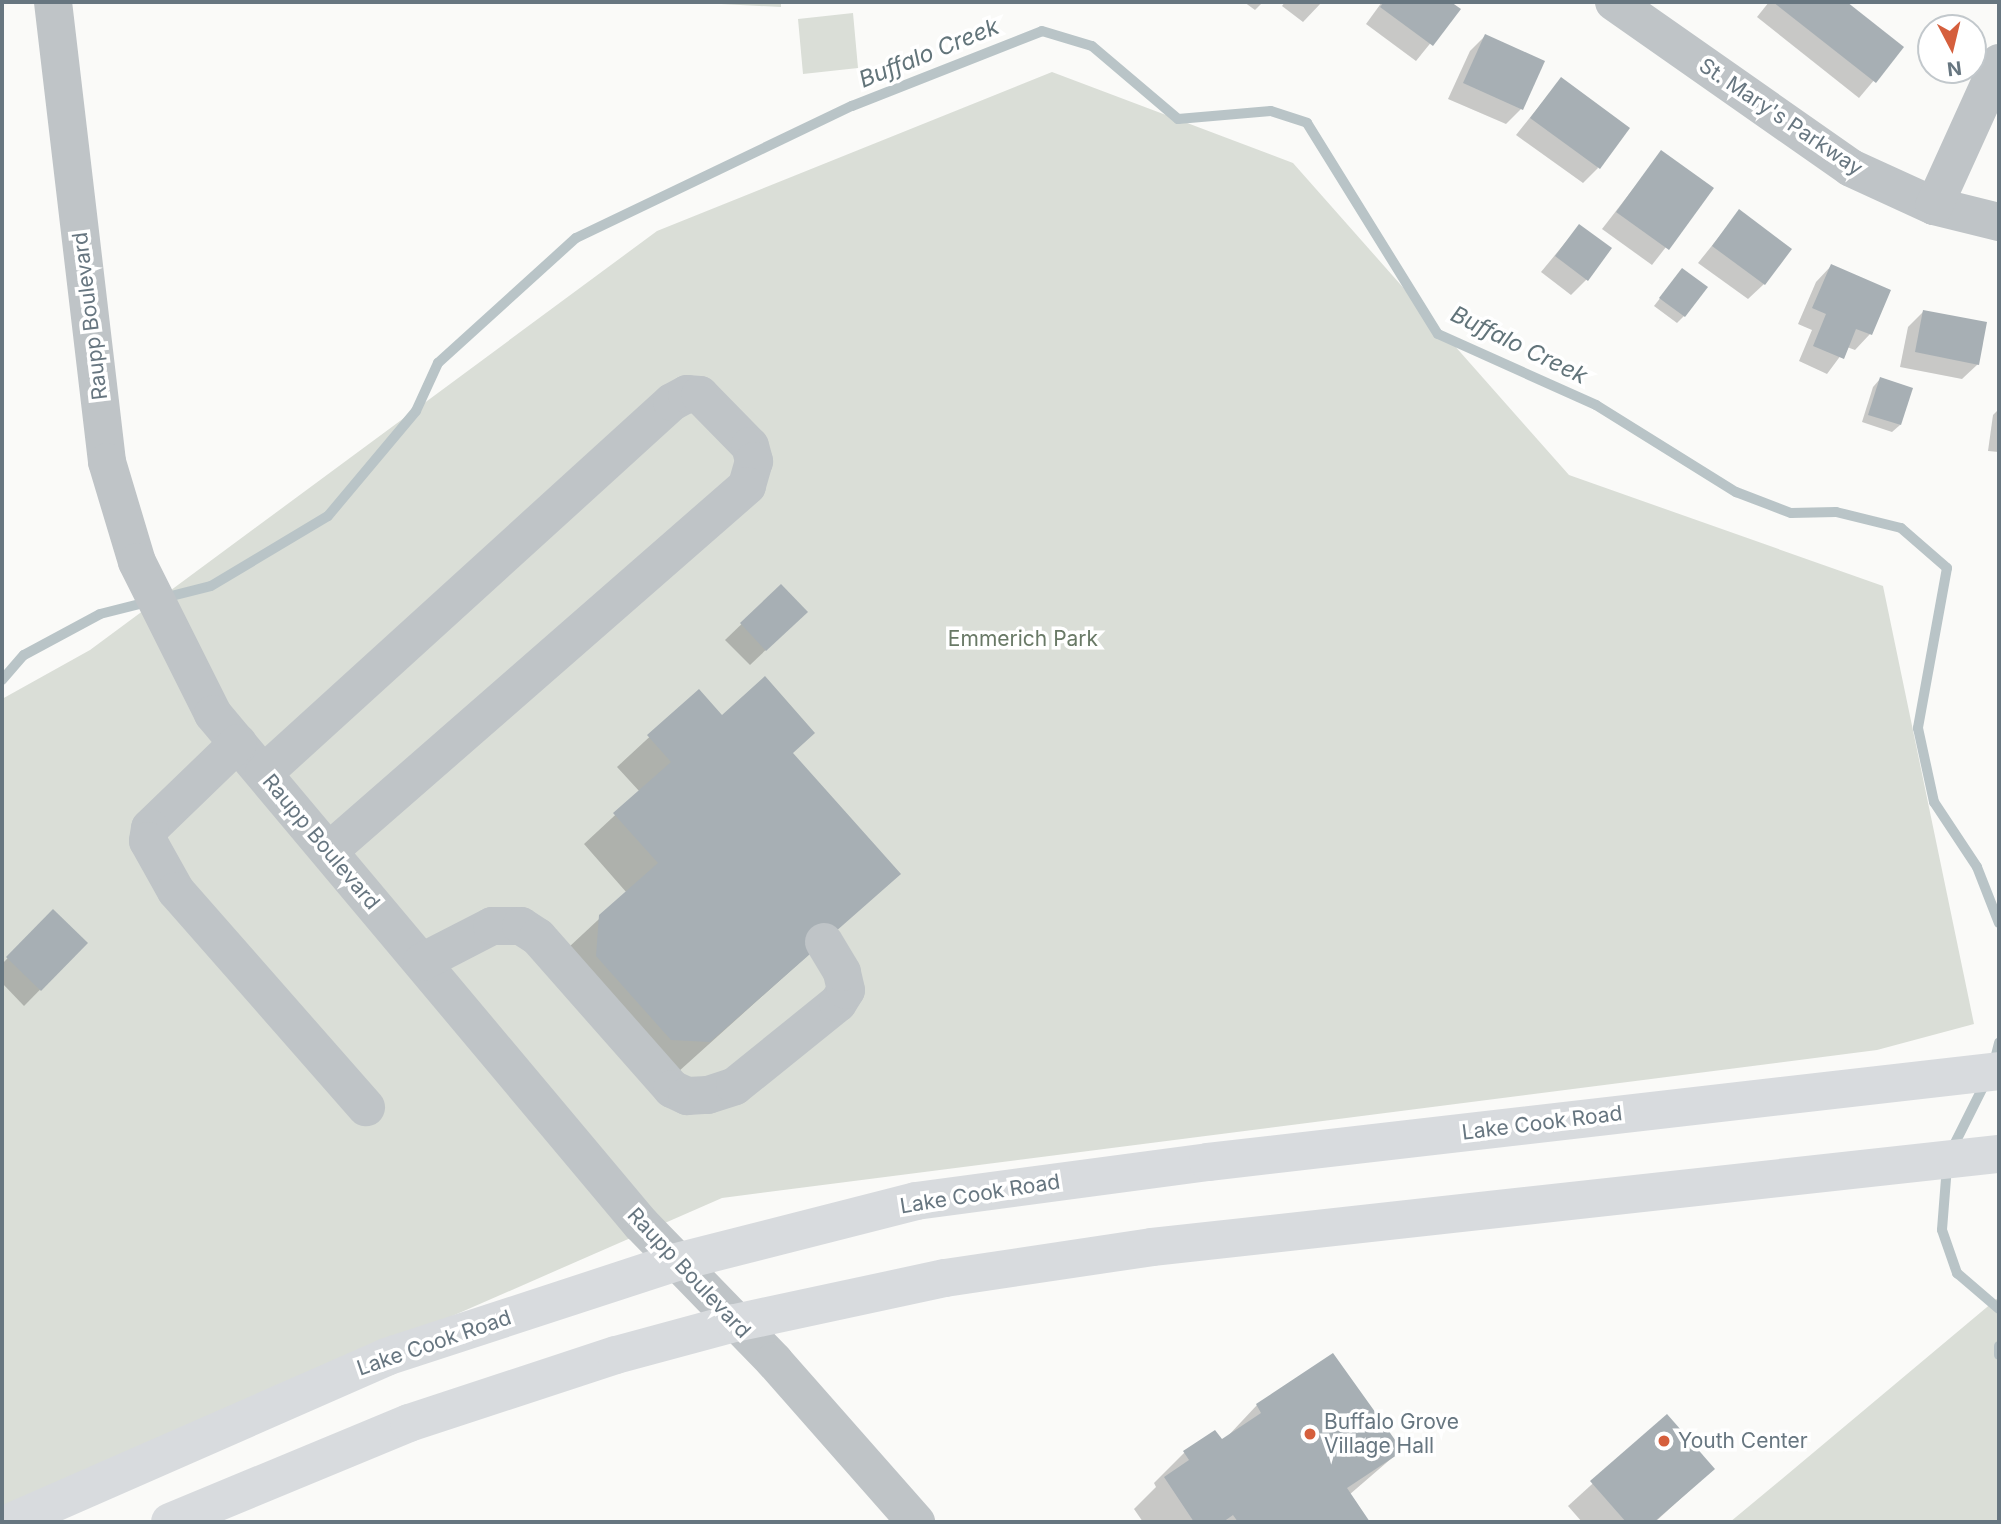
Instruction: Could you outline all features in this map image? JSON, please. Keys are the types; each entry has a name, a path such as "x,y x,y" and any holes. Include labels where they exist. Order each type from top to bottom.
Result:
{"main road":[{"name":"Lake Cook Road","path":"11,1522 192,1439 386,1357 677,1262 916,1201 1999,1071"},
{"path":"170,1522 409,1423 615,1355 735,1323 945,1278 1152,1247 1999,1154"}],"street":[{"name":"Raupp Boulevard","path":"53,2 107,462 145,576 213,714 677,1262 775,1362 916,1522"},
{"name":"St. Mary's Parkway","path":"1614,2 1851,168 1934,206 1999,222"},
{"path":"1934,206 1999,63"},
{"path":"264,773 672,402 687,394 700,395 750,446 754,461 747,486 329,851"},
{"path":"238,743 150,828 148,841 176,891 366,1107"},
{"path":"422,962 492,926 521,926 538,937 672,1088 687,1096 708,1096 735,1086 838,1003 846,990 844,981 824,942"}],"green space":[{"path":"683,2 781,2 781,7"},
{"path":"853,13 858,68 803,74 798,19"},
{"name":"Emmerich Park","path":"1052,72 1293,163 1569,475 1883,586 1974,1024 1877,1050 722,1198 2,1513 2,699 90,650 657,231"},
{"path":"1999,1297 1999,1522 1730,1522 1777,1483"}],"building":[{"path":"1384,2 1451,2 1461,9 1433,46 1380,7"},
{"path":"1773,2 1847,2 1904,47 1876,83"},
{"path":"1485,34 1545,61 1523,110 1463,83"},
{"path":"1561,77 1630,128 1600,169 1530,118"},
{"path":"1661,150 1714,188 1669,250 1616,212"},
{"path":"1739,209 1792,249 1765,285 1712,246"},
{"path":"1579,224 1612,248 1588,281 1555,256"},
{"path":"1831,264 1891,290 1872,335 1856,329 1844,359 1813,346 1826,314 1812,308"},
{"path":"1682,268 1708,287 1685,317 1659,298"},
{"path":"1923,310 1987,322 1979,365 1915,352"},
{"path":"1880,377 1913,388 1901,425 1868,415"},
{"path":"781,584 808,612 766,651 740,623"},
{"path":"765,676 815,733 793,753 901,874 710,1042 671,1040 596,956 599,915 658,863 613,813 671,762 647,735 699,689 722,715"},
{"path":"53,909 88,943 41,991 6,957"},
{"name":"Buffalo Grove Village Hall","path":"1333,1353 1403,1451 1347,1488 1370,1522 1238,1522 1233,1515 1223,1522 1194,1522 1164,1477 1189,1460 1183,1451 1215,1430 1222,1439 1261,1413 1256,1404"},
{"name":"Youth Center","path":"1667,1414 1715,1469 1654,1522 1626,1522 1590,1481"}],"waterway":[{"name":"Buffalo Creek","path":"2,680 24,655 100,614 211,586 328,516 416,411 438,363 576,238 852,106 1042,31 1092,46 1178,119 1271,111 1307,123 1438,334 1596,405 1736,492 1791,513 1836,512 1901,528 1947,568 1918,728 1934,802 1977,867 1999,923"},
{"name":"Buffalo Creek","path":"1994,1063 1999,1043"},
{"name":"Buffalo Creek","path":"1951,1151 1986,1081"},
{"name":"Buffalo Creek","path":"1947,1166 1942,1230 1957,1273 1999,1309"},
{"path":"1999,1346 1999,1355"}],"place":[{"name":"Buffalo Grove Village Hall","path":"1310,1434"},
{"name":"Youth Center","path":"1664,1441"}]}
